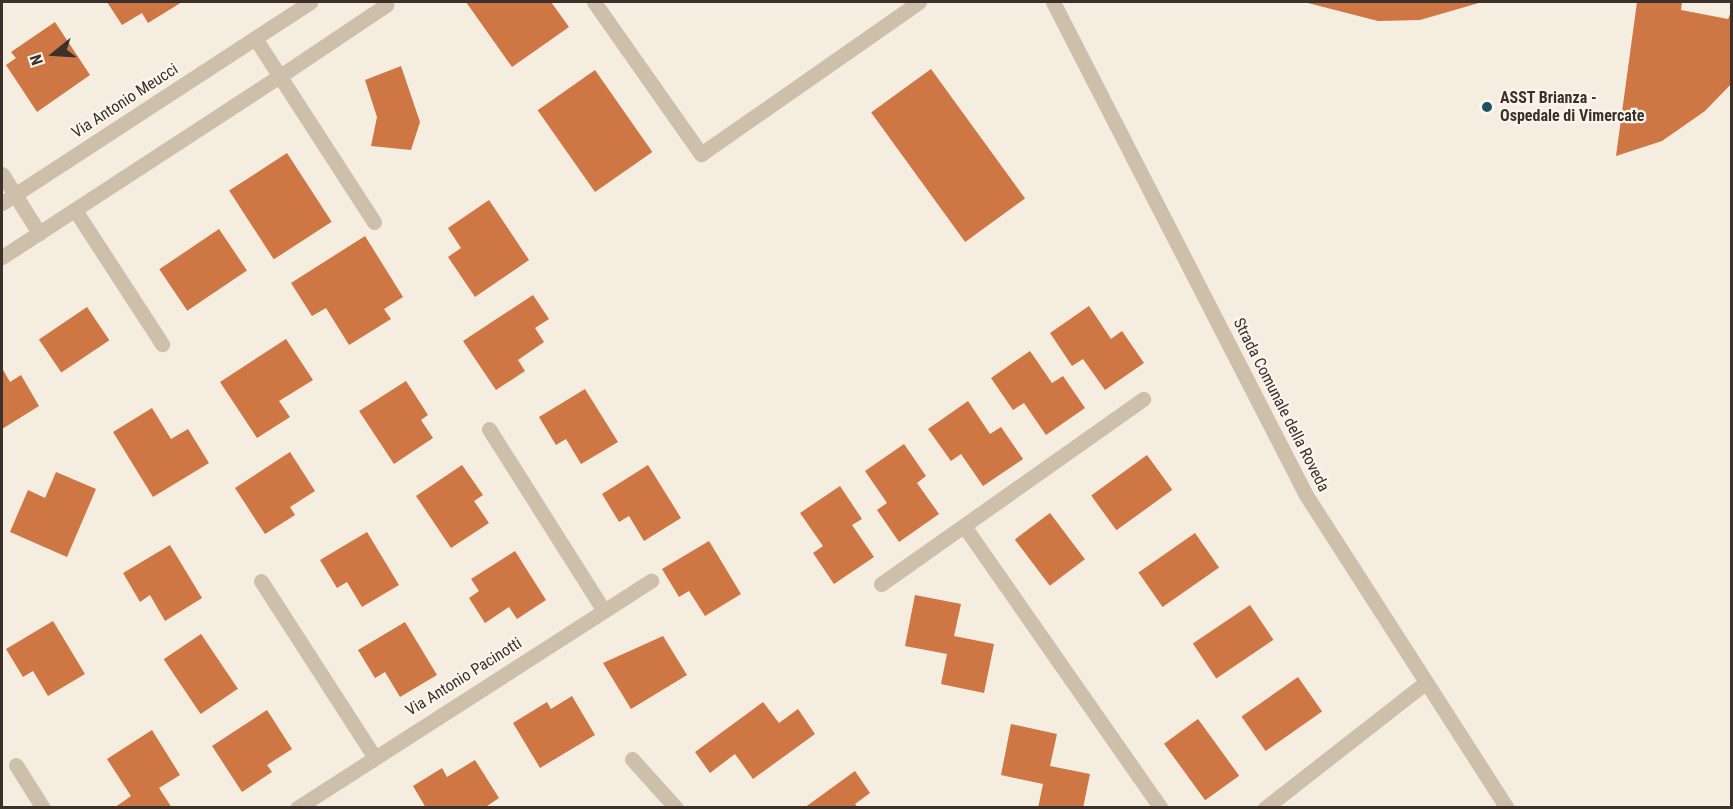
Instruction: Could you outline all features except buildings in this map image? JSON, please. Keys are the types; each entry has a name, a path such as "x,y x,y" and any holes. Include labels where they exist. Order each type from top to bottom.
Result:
{"street":[{"name":"Via Antonio Meucci","path":"2,203 310,2"},
{"path":"2,257 280,76 386,5 384,2"},
{"path":"594,2 701,154 918,2"},
{"name":"Strada Comunale della Roveda","path":"1053,2 1306,495 1507,807"},
{"path":"255,38 374,222"},
{"path":"2,174 39,233"},
{"path":"75,210 162,344"},
{"path":"881,584 1143,399"},
{"path":"489,429 604,611"},
{"path":"964,526 1161,807"},
{"path":"261,581 373,755"},
{"name":"Via Antonio Pacinotti","path":"297,807 373,755 651,581"},
{"path":"1264,807 1426,682"},
{"path":"632,759 676,807"},
{"path":"16,765 43,807"}],"place":[{"name":"ASST Brianza - Ospedale di Vimercate","path":"1487,107"}]}
